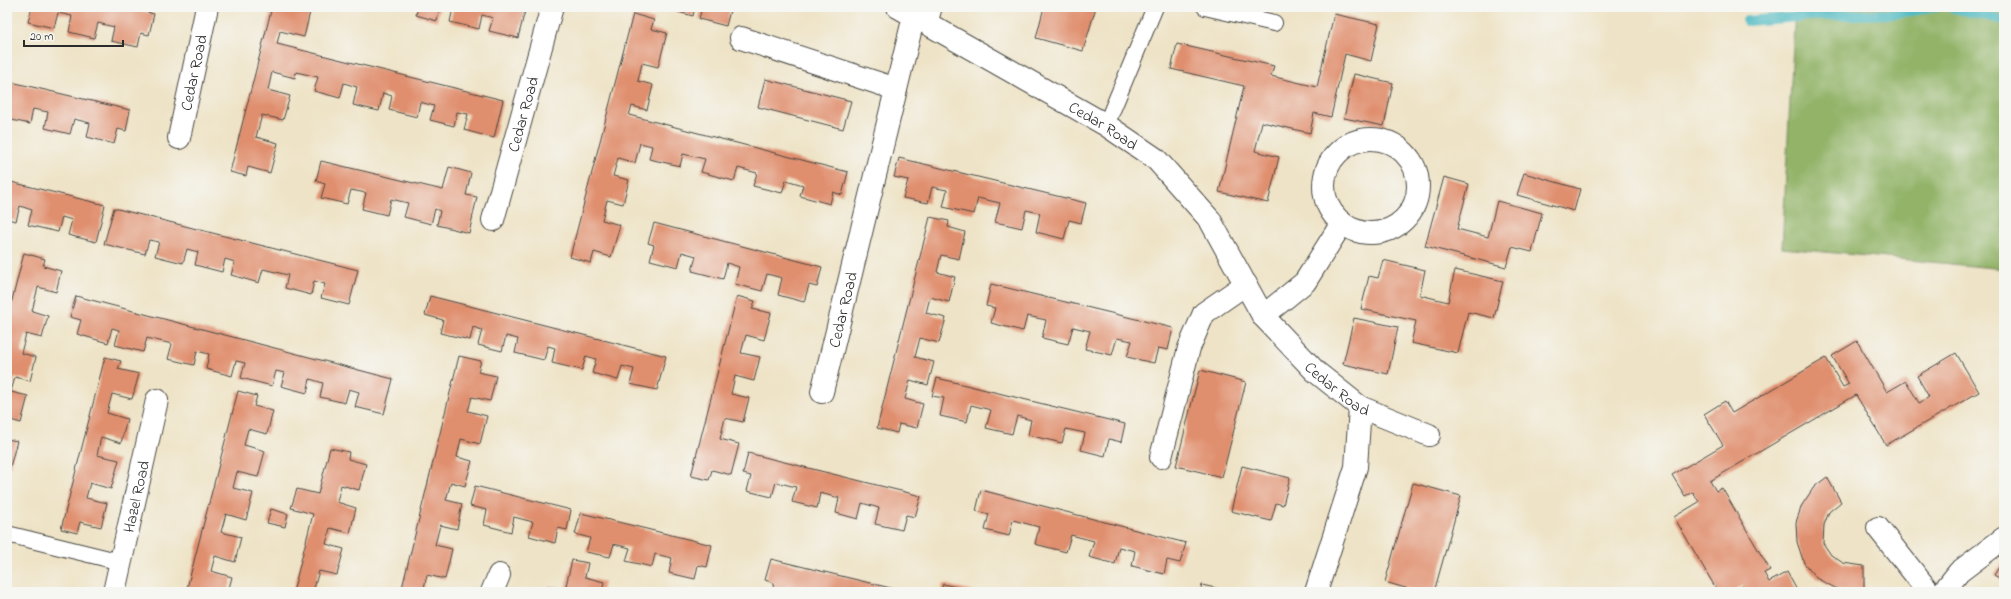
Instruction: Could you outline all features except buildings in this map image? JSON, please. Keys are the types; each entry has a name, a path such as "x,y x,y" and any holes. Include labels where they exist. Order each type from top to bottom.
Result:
{"street":[{"name":"Cedar Road","path":"179,138 207,7"},
{"name":"Cedar Road","path":"493,220 552,7"},
{"name":"Cedar Road","path":"822,392 896,89 919,14 1106,125 1156,158 1210,220 1263,316 1315,371 1360,408 1429,434"},
{"path":"741,38 896,89"},
{"path":"1367,138 1383,139 1398,146 1410,157 1417,171 1419,186 1416,201 1409,214 1399,224 1385,231 1370,233 1355,230 1342,223 1331,211 1325,196 1324,180 1328,164 1338,151 1351,142 1367,138"},
{"path":"1263,316 1305,282 1342,223"},
{"path":"1161,457 1189,348 1204,314 1246,284"},
{"name":"Hazel Road","path":"114,592 157,400"},
{"path":"1316,592 1356,467 1360,408"},
{"path":"1878,528 1928,592"},
{"path":"1943,592 1959,572 2004,538"}],"lane":[{"path":"1106,125 1155,7"},
{"path":"1205,7 1274,22"},
{"path":"7,534 121,562"}],"green space":[{"path":"1795,7 2004,7 2004,269 1782,248"}],"waterway":[{"path":"1747,21 1809,16 1892,14 1937,7"},
{"path":"1949,7 2004,20"}]}
